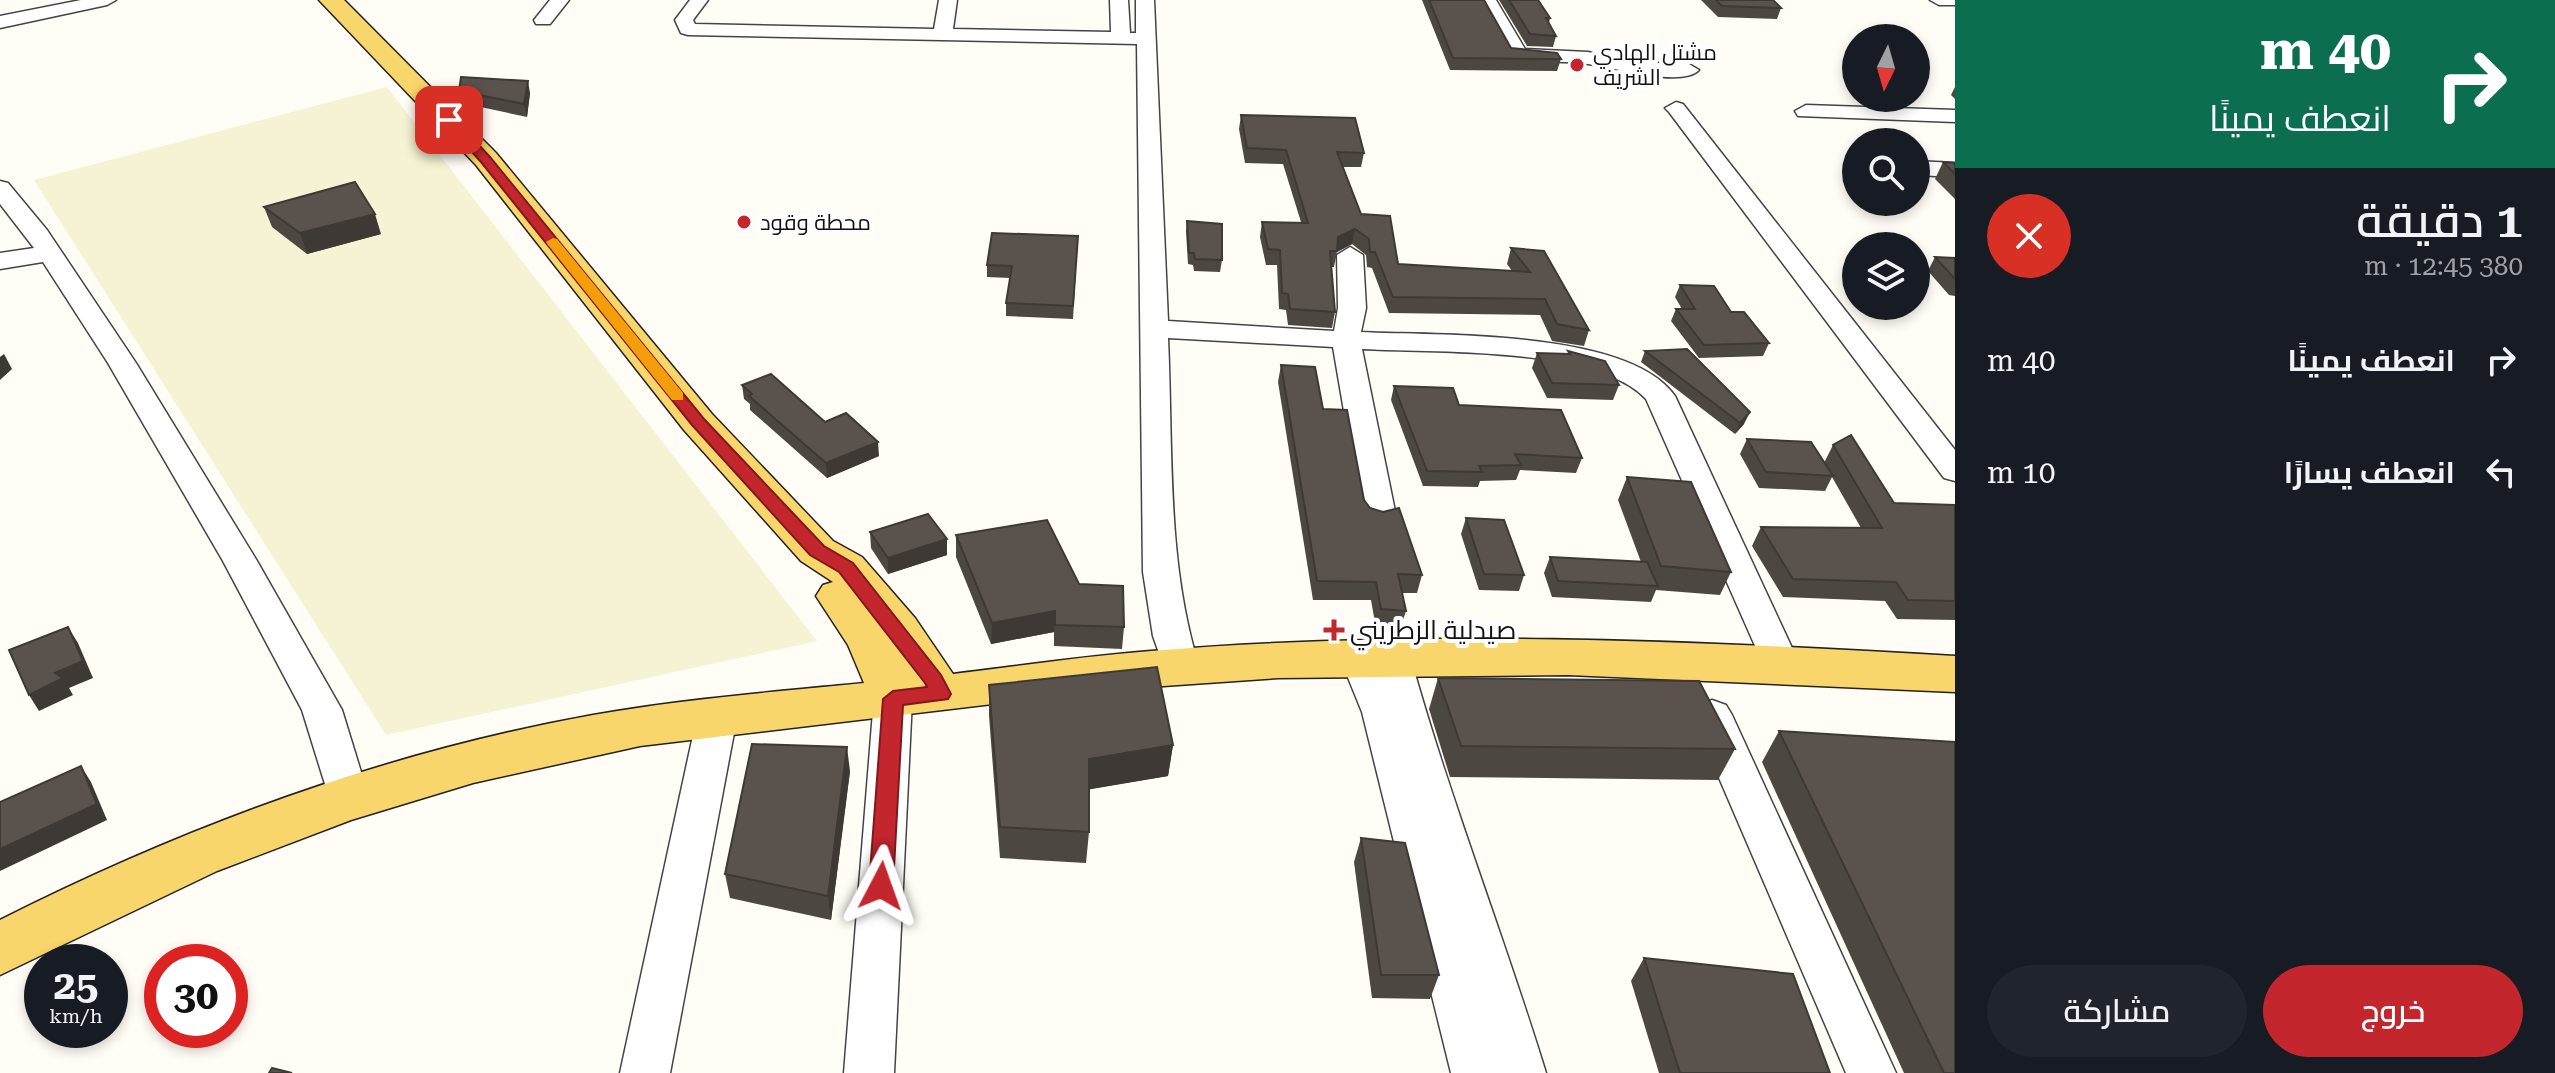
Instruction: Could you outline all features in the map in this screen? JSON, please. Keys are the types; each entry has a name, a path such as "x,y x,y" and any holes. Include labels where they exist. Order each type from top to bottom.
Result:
{"main road":[{"path":"331,0 486,159 698,422 817,551 820,575 880,628 1026,684"},
{"path":"880,628 889,683 917,696"},
{"path":"790,709 827,690 854,666 880,628"},
{"path":"0,949 81,905 199,852 348,798 548,744 717,717 1180,666 1375,657 1780,663 1955,674"}],"street":[{"path":"0,22 107,0"},
{"path":"543,20 560,0"},
{"path":"699,0 684,20 688,29 1135,39"},
{"path":"943,33 948,0"},
{"path":"1119,0 1135,39"},
{"path":"1145,0 1135,39 1155,329 1161,572 1171,636 1180,666"},
{"path":"1487,0 1514,52 1518,54 1588,58 1632,68 1689,70"},
{"path":"1939,0 1955,0"},
{"path":"1676,108 1955,471"},
{"path":"1806,111 1955,116"},
{"path":"1866,113 1883,128"},
{"path":"1930,167 1955,170"},
{"path":"0,188 50,253 152,413 278,629 322,710 348,798"},
{"path":"0,261 50,253"},
{"path":"1350,255 1352,308 1346,339 1379,516"},
{"path":"1155,329 1552,352 1608,365 1643,379 1660,396 1780,663"},
{"path":"1375,657 1382,712 1476,1073"},
{"path":"1375,657 1417,756 1484,948 1521,1073"},
{"path":"1689,661 1801,921 1871,1073"},
{"path":"869,1073 917,696"},
{"path":"645,1073 717,717"}],"shaded area":[{"path":"387,87 817,641 386,735 34,180"}],"building":[{"path":"1429,0 1484,0 1511,48 1557,53 1561,59 1453,58"},
{"path":"1509,0 1538,0 1550,18 1546,18 1556,36 1530,34"},
{"path":"1716,0 1773,0 1781,8 1722,6"},
{"path":"461,77 528,81 524,104 459,91"},
{"path":"1241,115 1355,118 1364,153 1337,152 1361,214 1390,216 1398,264 1530,272 1511,248 1544,251 1589,330 1557,324 1545,299 1393,297 1375,252 1370,252 1369,239 1355,229 1338,237 1337,251 1330,251 1335,312 1290,309 1288,294 1282,293 1280,250 1268,249 1262,222 1308,223 1286,150 1247,148"},
{"path":"1943,162 1955,163 1955,174"},
{"path":"355,182 375,214 300,233 264,207"},
{"path":"1187,221 1222,224 1222,260 1195,259 1194,253 1189,253"},
{"path":"992,233 1078,236 1073,306 1006,303 1012,266 987,265"},
{"path":"1935,257 1955,258 1955,279"},
{"path":"1680,285 1714,286 1731,312 1744,312 1769,343 1704,345 1676,309 1695,309"},
{"path":"1687,349 1750,412 1740,423 1645,351"},
{"path":"1568,351 1605,361 1619,385 1552,383 1537,353 1570,354"},
{"path":"1281,365 1315,367 1323,409 1347,410 1364,500 1370,508 1383,512 1399,508 1422,575 1398,574 1406,611 1381,609 1376,582 1317,581"},
{"path":"771,374 825,422 846,413 878,442 826,463 749,396 752,394 742,385"},
{"path":"1394,386 1453,388 1459,405 1561,410 1582,458 1515,454 1521,465 1479,466 1482,472 1427,471"},
{"path":"1851,435 1894,503 1955,505 1955,601 1908,600 1896,582 1793,579 1761,527 1882,528 1833,445"},
{"path":"1747,439 1811,442 1833,476 1766,472"},
{"path":"1627,477 1691,482 1731,572 1661,566"},
{"path":"928,514 947,539 888,558 870,532"},
{"path":"1466,518 1504,520 1524,575 1484,574"},
{"path":"1047,520 1079,584 1123,586 1124,627 1055,625 1055,611 992,623 956,535"},
{"path":"1550,557 1647,562 1658,586 1558,581"},
{"path":"68,627 83,661 55,673 63,678 29,695 9,650"},
{"path":"1157,667 1173,745 1089,759 1089,832 1000,827 989,685"},
{"path":"1438,678 1699,681 1735,749 1461,746"},
{"path":"1779,731 1955,742 1955,1073 1944,1073"},
{"path":"752,744 847,747 828,896 725,874"},
{"path":"81,766 97,804 0,849 0,802"},
{"path":"1361,838 1405,843 1439,975 1381,975"},
{"path":"1644,958 1793,974 1830,1073 1680,1073"},
{"path":"272,1068 292,1073 269,1073"}],"slow traffic":[{"path":"553,242 677,396"}],"place":[{"name":"مشتل الهادي الشريف","path":"1577,65"},
{"name":"محطة وقود","path":"744,222"},
{"name":"صيدلية الزطريني","path":"1334,630"}],"route":[{"path":"449,120 486,159 698,422 817,551 846,568 898,630 934,680 940,694 893,699 881,886"}]}
